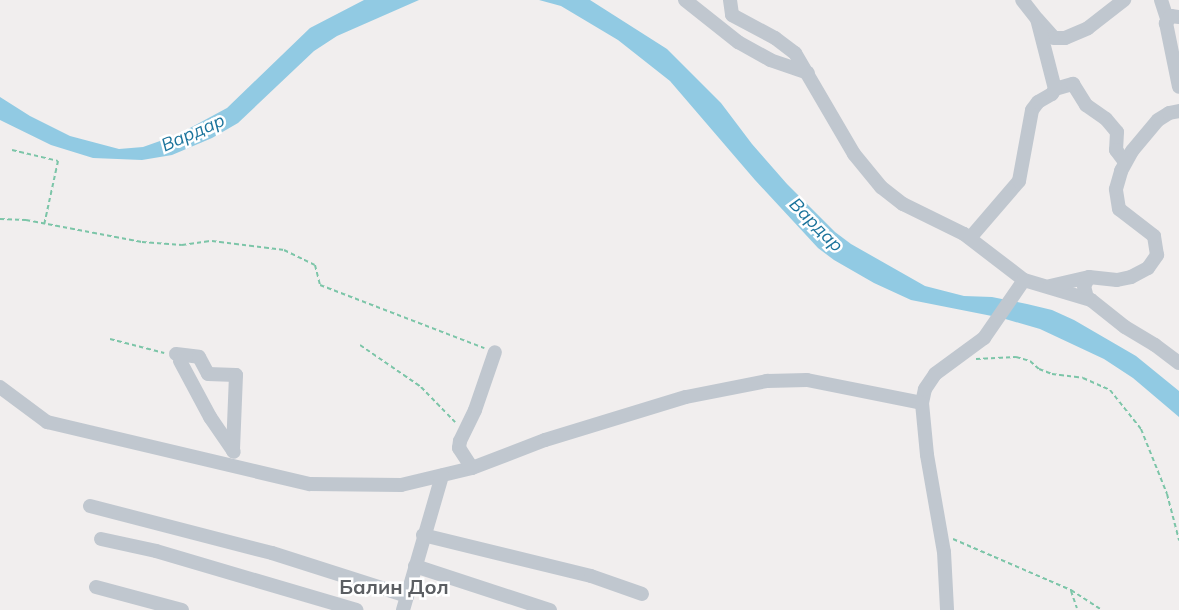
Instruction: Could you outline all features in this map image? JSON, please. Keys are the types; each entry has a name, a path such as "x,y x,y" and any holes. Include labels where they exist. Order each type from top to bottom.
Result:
{"street":[{"path":"686,0 714,26 738,42 770,60 808,74"},
{"path":"730,0 732,15 775,38 795,53 854,154 881,188 903,204 970,238 1024,280 1087,298 1179,363"},
{"path":"1022,0 1054,38 1065,39 1088,28 1124,0"},
{"path":"1161,0 1173,17 1179,100"},
{"path":"1037,19 1055,89"},
{"path":"970,238 1018,181 1029,137 1032,110 1038,102 1052,94 1055,89 1073,84 1086,105 1106,119 1117,132 1116,150 1125,162"},
{"path":"1050,286 1089,277 1118,280 1131,277 1148,268 1157,255 1154,236 1124,215 1117,204 1118,180 1125,162 1158,120 1169,113 1179,111"},
{"path":"1087,298 1084,286 1089,277"},
{"path":"947,610 940,533 921,403 925,389 935,374 984,338 1024,280"},
{"path":"472,468 459,448 495,352"},
{"path":"233,451 236,375 208,374 199,357 178,358 233,451 239,461 255,472"},
{"path":"0,387 47,422 310,484 401,485 442,476 472,468 545,440 686,397 767,381 807,380 921,403"},
{"path":"90,506 272,553 407,606 423,535 442,476"},
{"path":"423,535 591,576 642,594"},
{"path":"101,539 156,551 356,610"},
{"path":"415,566 550,610"},
{"path":"96,586 182,610"}],"path":[{"path":"12,150 58,161 44,225"},
{"path":"0,219 26,220 142,242 182,245 212,241 284,250 315,265 320,285 495,352"},
{"path":"110,339 178,358"},
{"path":"360,345 421,387 464,432"},
{"path":"975,360 1016,357 1030,361 1039,369 1052,374 1083,378 1110,390 1141,429 1170,501 1179,540"},
{"path":"940,533 1071,590 1102,610"},
{"path":"1071,590 1077,608"}],"water":[{"name":"Вардар","path":"364,0 419,0 337,36 314,51 238,123 212,138 172,155 142,160 93,158 51,145 0,120 0,97 30,116 70,136 119,149 143,147 177,135 227,108 310,28"},
{"name":"Вардар","path":"539,0 590,0 667,49 721,103 752,144 787,184 835,232 851,244 925,286 964,296 992,297 1027,304 1052,310 1074,320 1136,356 1179,391 1179,417 1133,378 1104,359 1040,329 1002,318 911,300 874,283 834,260 818,248 755,180 670,81 618,40 561,6"}],"district":[{"name":"Балин Дол","path":"394,586"}]}
